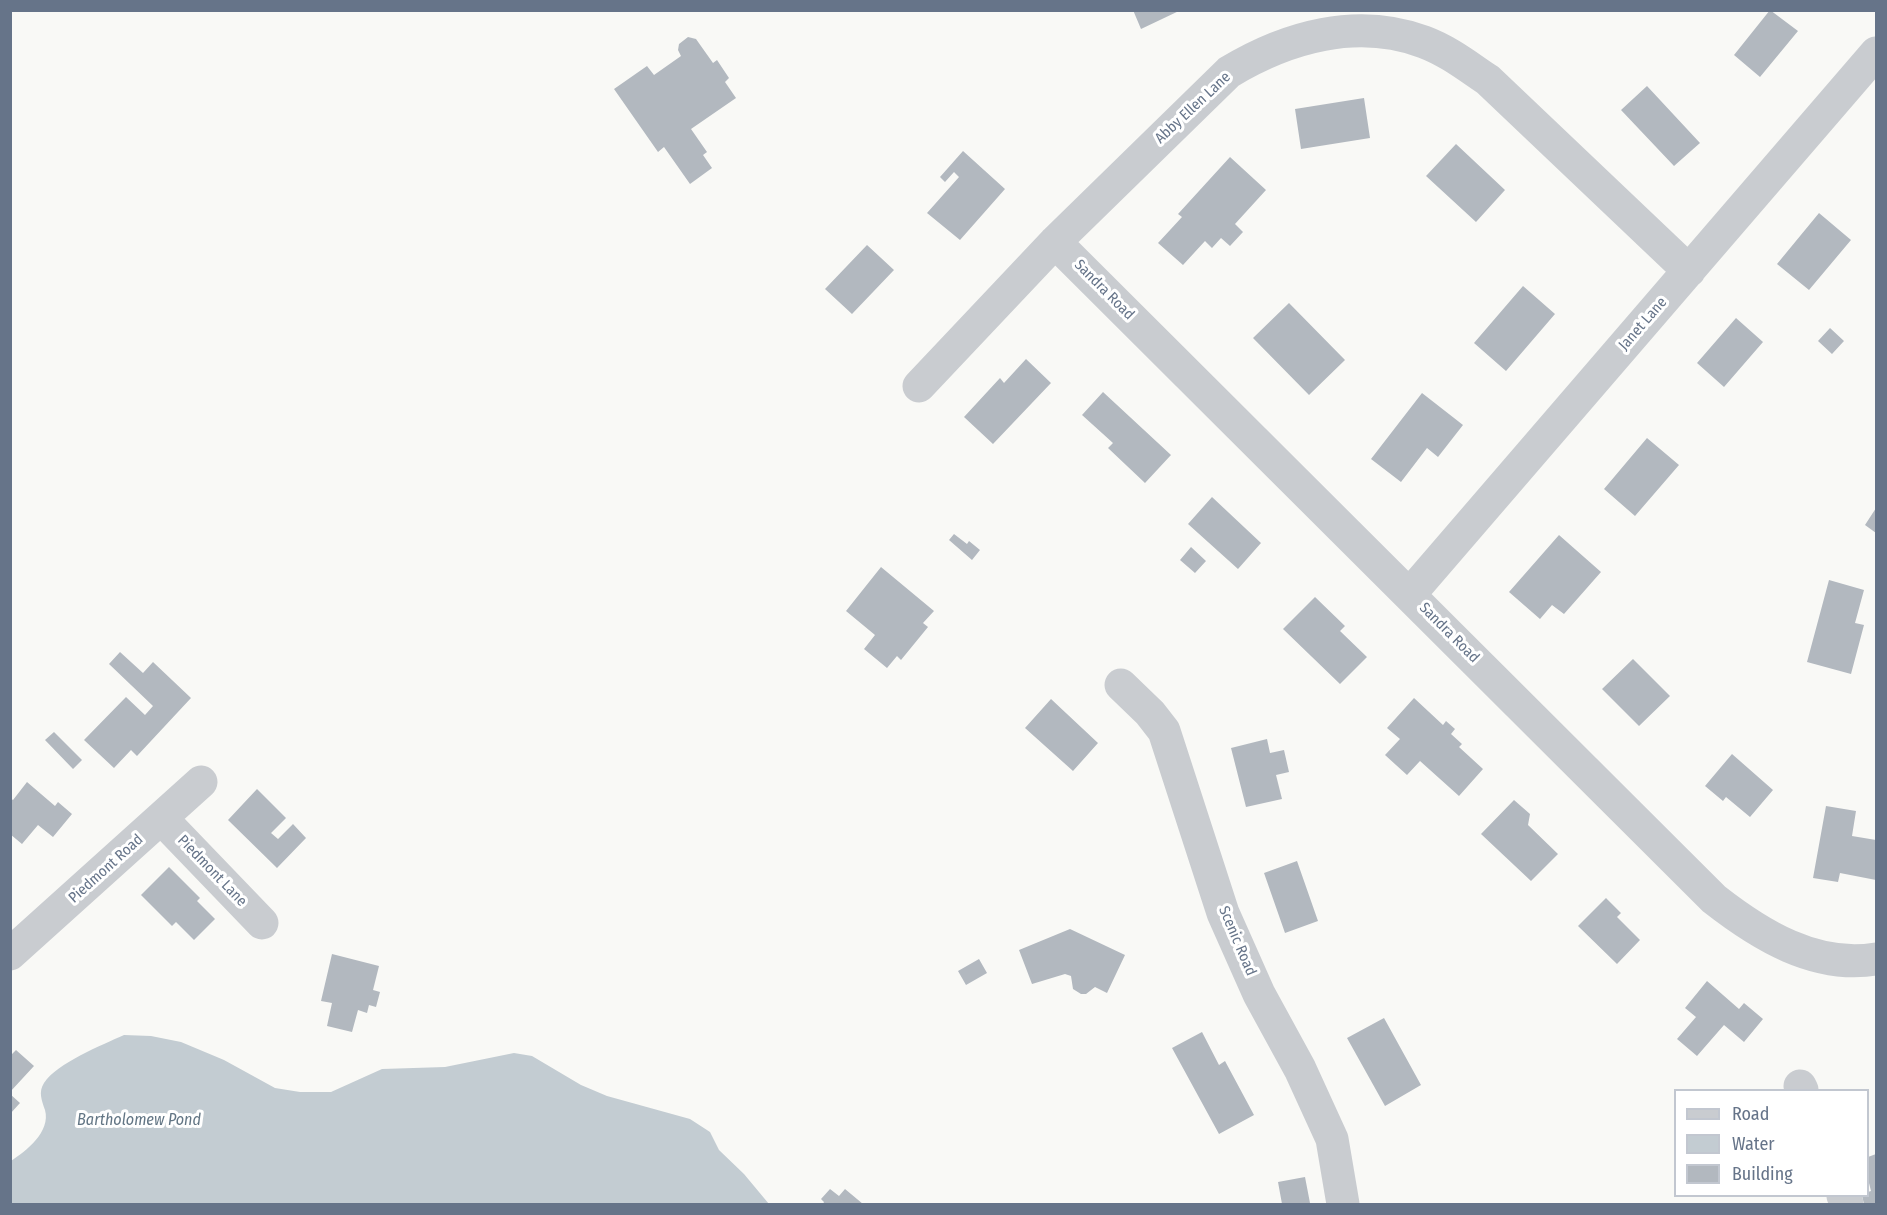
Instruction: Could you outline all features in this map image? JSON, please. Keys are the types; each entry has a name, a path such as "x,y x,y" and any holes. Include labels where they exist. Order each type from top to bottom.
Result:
{"street":[{"name":"Abby Ellen Lane","path":"919,386 1055,242 1229,72 1259,54 1288,42 1318,35 1389,34 1423,42 1454,56 1488,80 1689,271"},
{"name":"Janet Lane","path":"1410,594 1876,53"},
{"name":"Sandra Road","path":"1055,242 1714,899 1769,939 1800,952 1836,958 1876,959"},
{"name":"Scenic Road","path":"1121,685 1150,712 1164,731 1223,913 1259,994 1300,1069 1332,1139 1343,1204"},
{"name":"Piedmont Road","path":"10,954 201,782"},
{"name":"Piedmont Lane","path":"162,819 262,923"}],"water":[{"name":"Bartholomew Pond","path":"124,1035 151,1036 181,1042 224,1060 275,1088 300,1092 331,1092 382,1069 445,1067 514,1053 532,1056 581,1085 607,1096 690,1119 710,1132 719,1150 744,1174 769,1204 11,1204 11,1161 36,1140 44,1126 46,1118 41,1093 44,1083 59,1068 69,1062"}],"building":[{"path":"1133,10 1181,10 1141,29"},
{"path":"1770,10 1798,31 1760,77 1734,55"},
{"path":"688,37 696,39 713,63 717,60 729,78 725,82 736,98 691,129 707,152 703,155 712,168 690,184 664,147 658,152 614,89 647,66 654,75 681,56 678,50 679,44"},
{"path":"1647,86 1700,143 1674,166 1621,110"},
{"path":"1364,98 1370,138 1301,149 1295,109"},
{"path":"1456,144 1505,190 1476,222 1426,176"},
{"path":"963,151 1005,189 960,240 927,213 959,177 954,172 945,182 940,177"},
{"path":"1230,157 1266,190 1235,224 1243,232 1230,246 1221,238 1212,248 1205,241 1183,265 1158,243 1182,217 1178,214"},
{"path":"1819,213 1851,240 1809,290 1777,264"},
{"path":"867,245 894,270 852,314 825,289"},
{"path":"1523,286 1555,314 1506,371 1474,343"},
{"path":"1289,303 1345,360 1309,395 1253,338"},
{"path":"1736,318 1763,342 1724,387 1697,363"},
{"path":"1830,328 1844,341 1832,354 1818,341"},
{"path":"1026,359 1051,383 993,444 964,417 1000,378 1004,383"},
{"path":"1103,392 1171,455 1145,483 1108,448 1113,443 1082,415"},
{"path":"1422,393 1463,425 1438,457 1427,448 1401,482 1371,459"},
{"path":"1647,438 1679,465 1635,516 1604,489"},
{"path":"1212,497 1261,543 1238,569 1188,524"},
{"path":"1876,508 1876,533 1865,525"},
{"path":"954,534 967,544 969,541 980,550 972,560 949,540"},
{"path":"1559,535 1601,572 1564,614 1552,605 1540,619 1509,592"},
{"path":"1191,547 1206,561 1195,573 1180,560"},
{"path":"881,567 934,611 923,623 928,627 901,660 897,656 887,668 864,649 875,635 846,611"},
{"path":"1829,580 1864,590 1855,623 1864,625 1851,674 1807,662"},
{"path":"1315,597 1345,626 1340,631 1367,657 1340,684 1283,629"},
{"path":"120,652 143,673 153,662 191,698 137,756 131,750 114,768 84,740 126,697 145,715 153,706 109,664"},
{"path":"1633,659 1670,696 1639,726 1602,689"},
{"path":"1414,698 1443,725 1446,721 1455,729 1451,734 1462,744 1459,747 1483,769 1459,796 1420,761 1407,775 1385,755 1400,739 1387,728"},
{"path":"1051,699 1098,743 1073,771 1025,728"},
{"path":"54,732 82,760 73,769 45,740"},
{"path":"1267,739 1270,753 1284,750 1289,772 1276,775 1282,799 1246,807 1231,748"},
{"path":"1732,754 1773,790 1750,817 1726,797 1723,801 1705,786"},
{"path":"27,782 55,806 58,802 72,814 53,837 38,825 22,844 10,834 10,798 13,800"},
{"path":"257,789 286,818 271,833 278,839 293,824 306,838 277,868 228,820"},
{"path":"1514,800 1530,814 1528,825 1558,854 1531,881 1481,834"},
{"path":"1826,806 1856,811 1852,836 1876,840 1876,880 1840,873 1838,882 1813,878"},
{"path":"1297,861 1318,921 1285,933 1264,873"},
{"path":"169,867 200,898 197,901 215,919 194,940 176,922 172,926 141,895"},
{"path":"1606,898 1621,913 1617,917 1640,940 1617,964 1578,926"},
{"path":"1070,929 1125,955 1107,993 1095,987 1086,994 1081,994 1073,989 1071,976 1065,974 1032,984 1019,950"},
{"path":"332,954 379,966 373,990 380,992 376,1007 369,1005 367,1013 358,1010 352,1032 327,1026 332,1003 321,1001"},
{"path":"979,959 987,973 966,985 958,971"},
{"path":"1707,981 1739,1009 1744,1003 1763,1019 1744,1042 1724,1025 1697,1056 1677,1039 1696,1017 1685,1008"},
{"path":"1384,1018 1421,1085 1385,1106 1347,1038"},
{"path":"1202,1032 1219,1065 1225,1061 1254,1115 1219,1134 1172,1048"},
{"path":"16,1050 34,1066 10,1092 10,1056"},
{"path":"10,1094 20,1103 10,1114"},
{"path":"1876,1154 1876,1204 1864,1204 1862,1197 1869,1197 1871,1191 1869,1157"},
{"path":"1305,1177 1310,1203 1282,1204 1278,1182"},
{"path":"830,1189 839,1196 845,1189 863,1204 823,1204 821,1199"}]}
